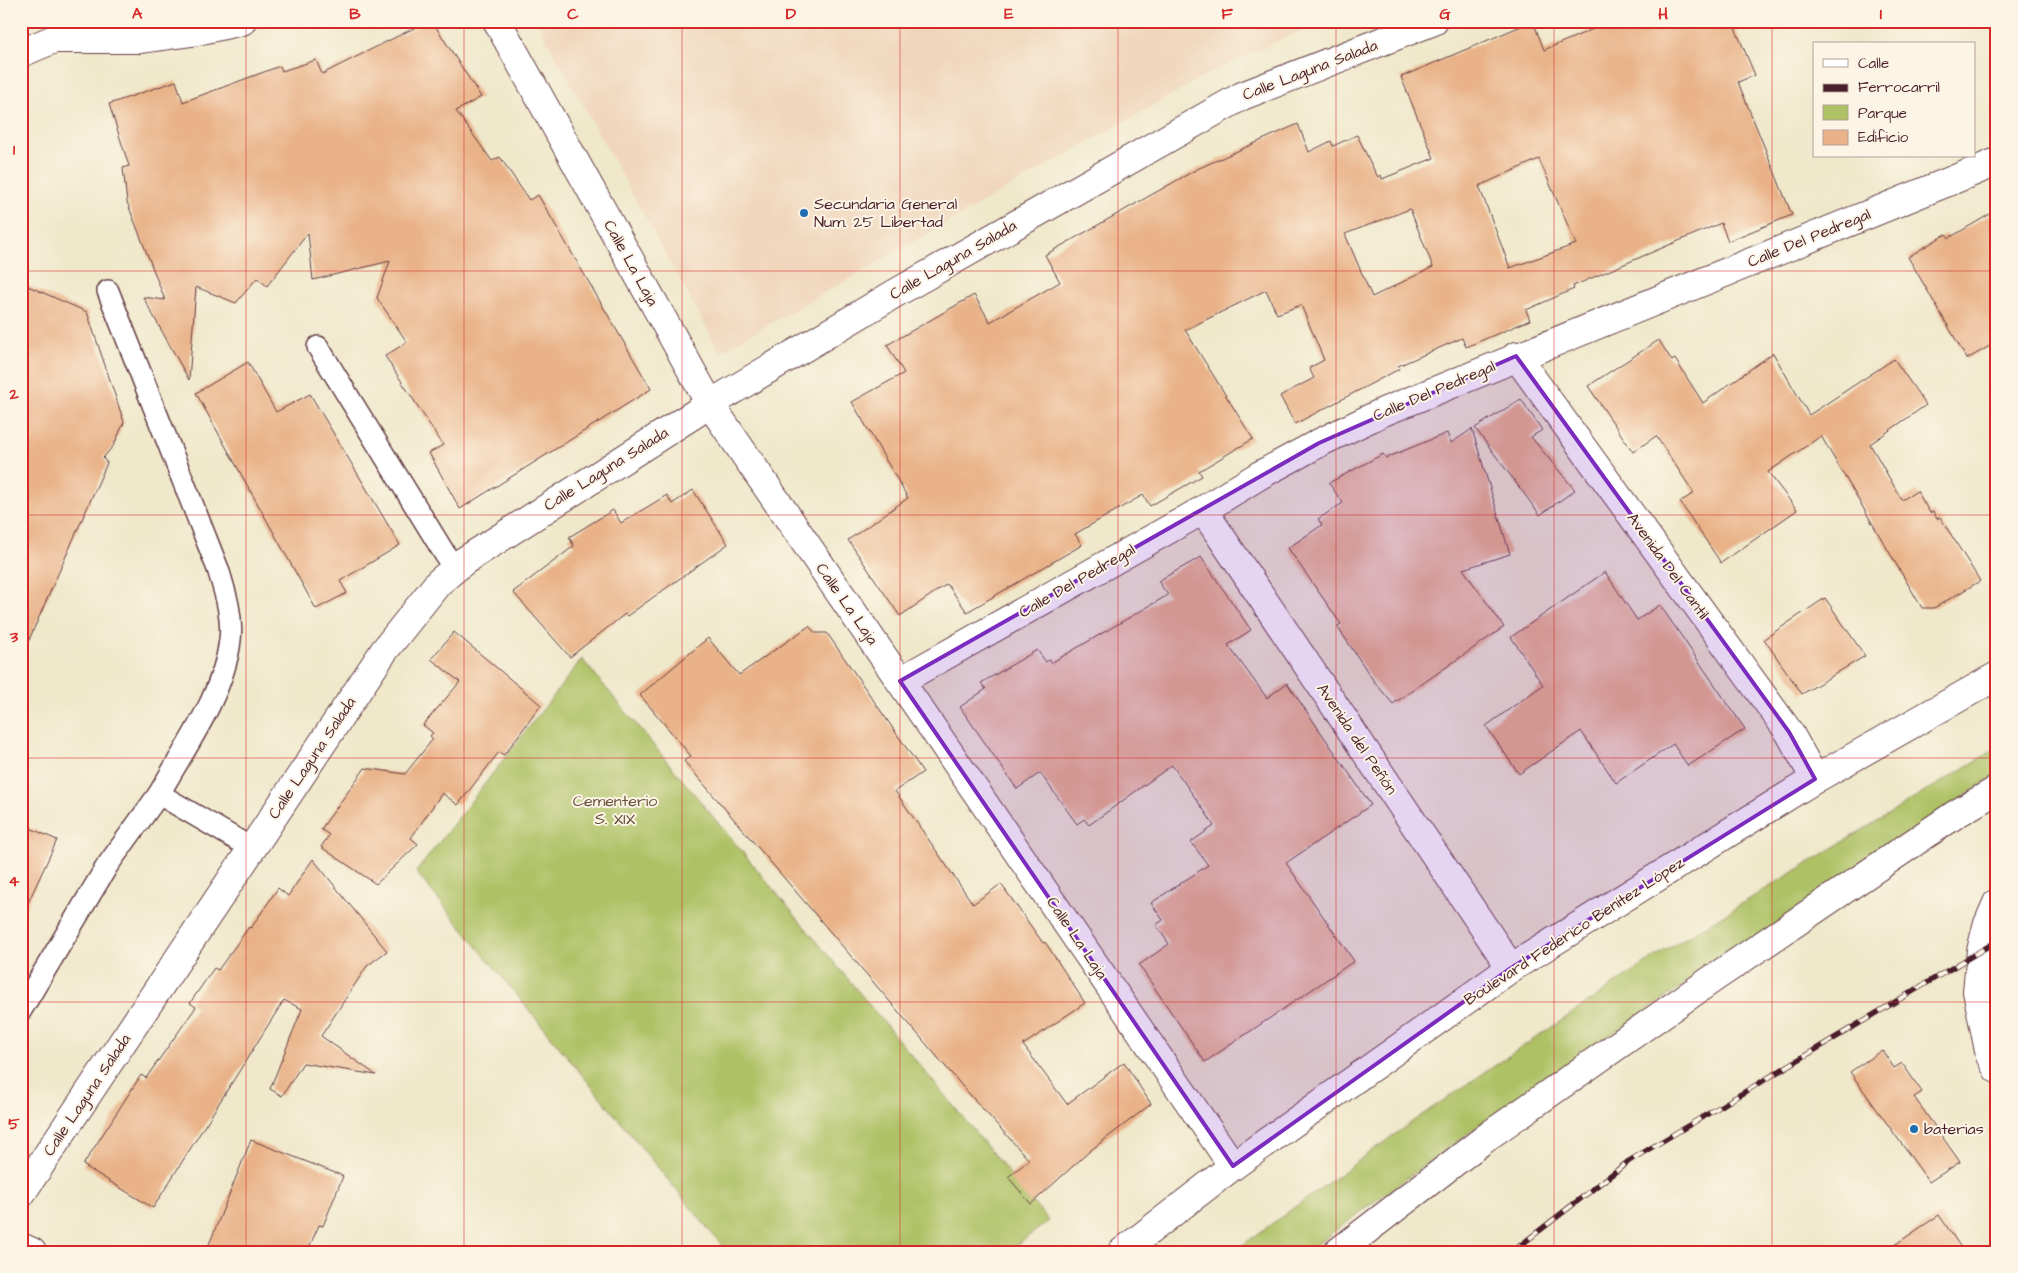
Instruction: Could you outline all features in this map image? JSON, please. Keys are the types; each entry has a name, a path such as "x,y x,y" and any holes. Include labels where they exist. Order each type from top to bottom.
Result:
{"street":[{"path":"21,53 92,21"},
{"path":"55,39 141,39 192,32 242,21"},
{"name":"Calle La Laja","path":"497,21 710,404 1234,1166"},
{"name":"Calle Laguna Salada","path":"21,1194 384,651 438,583 454,569 485,546 710,404 894,294 1242,96 1434,21"},
{"name":"Calle Del Pedregal","path":"900,681 1319,443 1383,412 1516,356 1997,162"},
{"name":"Avenida Del Cantil","path":"1516,356 1789,732 1815,779"},
{"name":"Avenida del Peñón","path":"1203,510 1511,968"},
{"name":"Boulevard Federico Benítez López","path":"1122,1252 1234,1166 1511,968 1815,779 1997,676"},
{"path":"1338,1252 1491,1134 1719,974 1956,814 1997,790"},
{"path":"1997,903 1987,926 1981,951 1977,991 1990,1056 1997,1069"},
{"path":"21,1247 32,1252"}],"lane":[{"path":"21,1010 108,866 159,794 225,672 230,638 228,604 218,569 108,291"},
{"path":"318,347 454,569"},
{"path":"159,794 251,848"}],"highlighted area":[{"path":"1516,356 1789,732 1815,779 1511,968 1233,1166 900,681 1319,443"}],"shaded area":[{"name":"Secundaria General Num. 25 Libertad","path":"536,21 1321,21 1210,73 720,352"}],"green space":[{"name":"Cementerio S. XIX","path":"582,659 1049,1221 1007,1252 727,1252 416,872"},
{"path":"1997,748 1997,774 1504,1107 1306,1252 1233,1252 1416,1119 1664,951"}],"building":[{"path":"428,21 432,21 481,97 456,111 492,161 500,157 529,200 538,195 651,389 460,509 429,453 443,445 385,356 407,342 377,298 390,261 313,280 308,233 267,286 257,278 236,303 196,287 189,380 143,297 165,300 127,202 123,168 129,166 109,104 176,81 183,102 280,66 282,71 316,60 322,74"},
{"path":"1533,21 1544,50 1612,21 1732,21 1755,75 1738,82 1792,215 1728,241 1721,223 1573,286 1574,289 1526,310 1530,320 1466,347 1462,338 1398,366 1399,369 1295,424 1280,396 1314,378 1309,368 1324,360 1301,305 1277,314 1266,290 1185,330 1253,439 1199,471 1202,476 1150,506 1143,495 1075,534 1082,545 967,612 947,584 900,616 848,540 908,498 852,402 904,373 887,345 974,295 990,322 1060,282 1045,255 1197,169 1298,124 1309,152 1331,141 1333,146 1357,135 1378,177 1381,175 1382,179 1434,158 1401,77","holes":["1539,159 1576,244 1510,268 1479,186","1410,209 1433,267 1372,297 1345,234"]},
{"path":"1997,210 1997,342 1967,359 1908,257 1946,234 1949,238"},
{"path":"21,283 87,312 124,422 114,445 103,458 107,463 21,658"},
{"path":"1659,340 1672,361 1675,359 1703,403 1773,353 1809,415 1894,359 1926,405 1870,444 1902,500 1917,491 1930,513 1933,511 1937,519 1940,517 1980,581 1934,608 1922,608 1821,436 1768,472 1797,510 1721,563 1680,502 1694,493 1656,436 1633,452 1588,386"},
{"path":"248,362 276,412 310,394 400,545 340,581 347,593 316,609 196,393"},
{"path":"1521,399 1542,430 1531,437 1575,490 1540,515 1475,428"},
{"path":"1472,429 1510,554 1463,569 1504,627 1393,704 1373,680 1337,626 1341,624 1288,548 1322,525 1318,519 1343,503 1329,483 1383,454 1386,458 1447,433 1451,443"},
{"path":"693,490 728,544 627,616 625,614 570,657 513,592 574,546 569,537 613,510 621,523 667,495 672,504"},
{"path":"1201,557 1251,630 1228,645 1267,698 1287,683 1371,805 1286,863 1354,961 1205,1062 1139,965 1169,944 1156,925 1163,920 1151,903 1208,865 1191,842 1214,826 1208,816 1172,765 1089,825 1084,819 1077,824 1040,773 1017,789 960,707 986,689 981,683 1037,650 1046,662 1049,660 1051,663 1168,595 1158,581"},
{"path":"1605,572 1637,620 1660,605 1745,729 1688,766 1673,744 1616,783 1581,731 1519,774 1486,726 1543,685 1511,637"},
{"path":"1825,598 1865,656 1802,694 1764,639"},
{"path":"809,626 815,633 827,633 923,772 895,791 973,904 1001,884 1043,943 1045,942 1085,1003 1023,1045 1067,1104 1124,1062 1151,1104 1091,1150 1031,1204 1008,1177 1029,1160 963,1087 684,761 691,756 640,695 708,638 739,675"},
{"path":"454,632 541,705 504,755 499,752 458,805 442,793 411,838 418,844 376,884 321,847 329,835 321,829 365,768 405,774 433,739 430,736 433,733 423,725 460,682 431,659"},
{"path":"21,824 57,840 21,918"},
{"path":"313,859 387,951 367,966 321,1036 376,1075 303,1063 282,1096 270,1089 302,1009 284,1000 153,1208 83,1165 141,1075 146,1078 196,1007 190,1003 214,968 218,970 249,927 251,928 278,888 288,896"},
{"name":"baterias","path":"1882,1050 1894,1068 1902,1063 1922,1092 1914,1097 1960,1162 1929,1182 1850,1072"},
{"path":"251,1140 343,1176 323,1226 319,1225 307,1252 206,1252"},
{"path":"1939,1215 1964,1252 1884,1252"}],"railway":[{"path":"1512,1252 1629,1161 1997,941"}],"place":[{"name":"Secundaria General Num. 25 Libertad","path":"804,213"},
{"name":"baterias","path":"1914,1129"}]}
